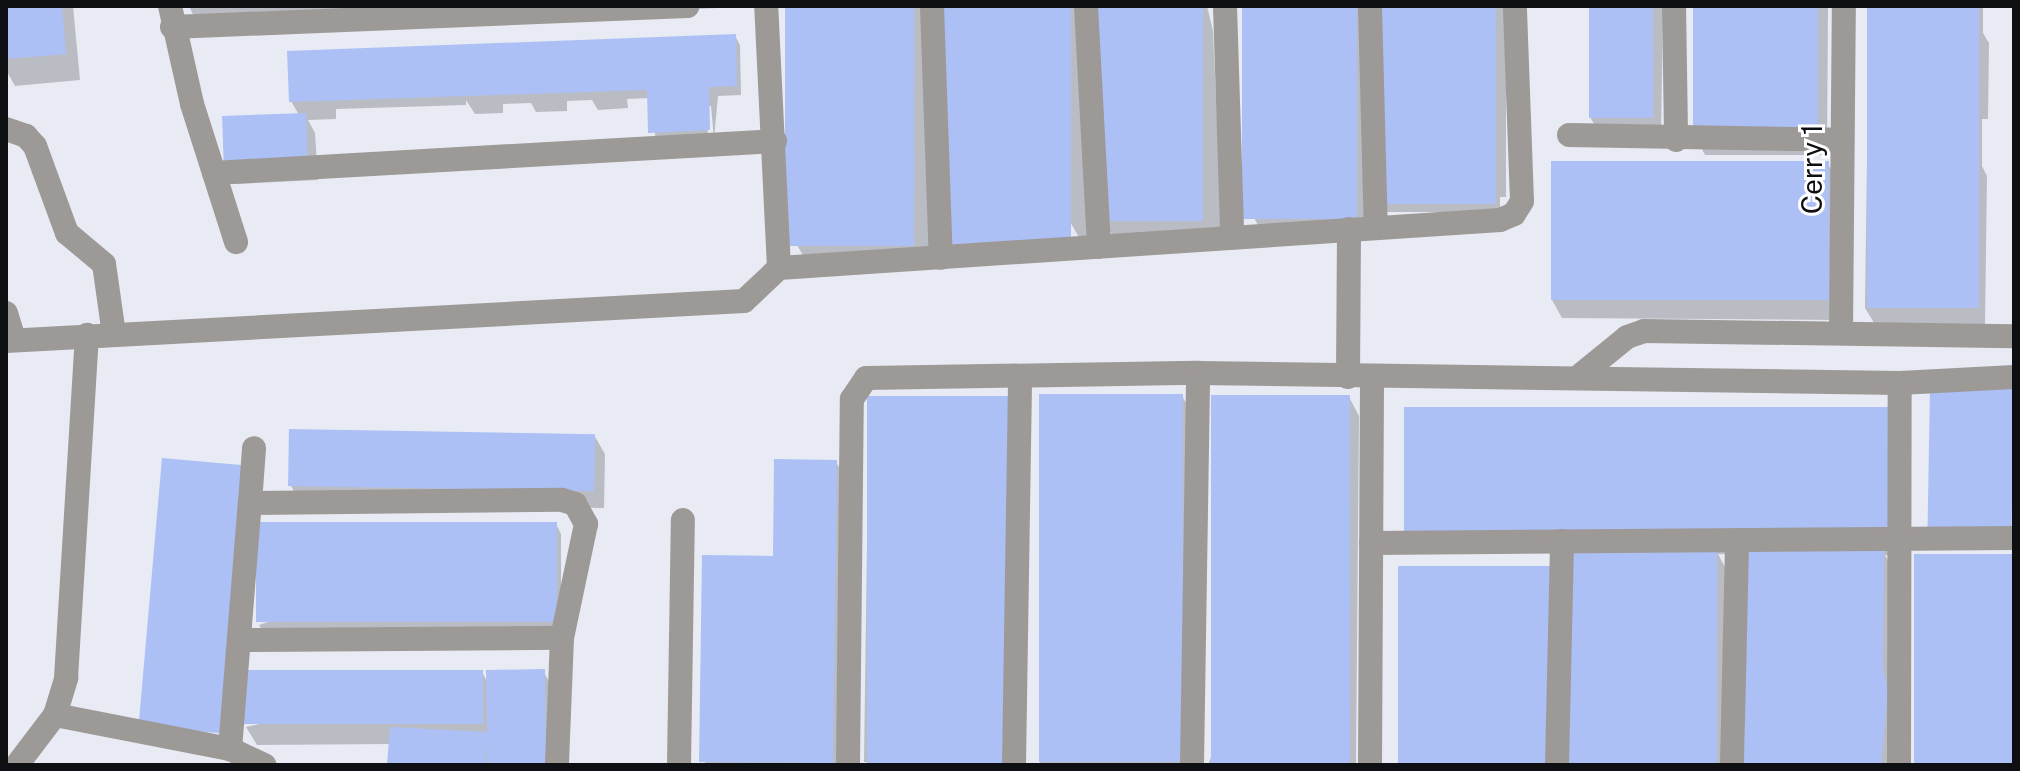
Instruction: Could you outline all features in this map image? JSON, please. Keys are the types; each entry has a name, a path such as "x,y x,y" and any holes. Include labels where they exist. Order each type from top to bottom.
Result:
{"street":[{"path":"236,242 171,17 688,6"},
{"path":"6,313 10,340 736,304 760,291 779,268 766,6"},
{"path":"932,6 941,258"},
{"path":"1086,6 1099,247"},
{"path":"1225,6 1232,235"},
{"path":"1370,6 1376,228"},
{"path":"779,268 1232,235 1472,225 1500,220 1519,210 1515,6"},
{"path":"1674,6 1676,140"},
{"name":"Cerry 1","path":"1841,333 1844,6"},
{"path":"6,129 26,136 35,146 67,233 102,260 114,334"},
{"path":"1569,135 1676,140 1842,140"},
{"path":"214,173 775,141"},
{"path":"1349,229 1348,346 1360,378 1371,543 1370,765"},
{"path":"1583,373 1622,341 1644,331 2014,336"},
{"path":"17,765 55,715 66,678 87,335"},
{"path":"1192,765 1198,373"},
{"path":"848,765 856,387 866,378 1198,373 1360,378 1583,373 1900,383 2014,377"},
{"path":"1014,765 1020,378"},
{"path":"1899,765 1900,383"},
{"path":"230,749 242,640 254,448"},
{"path":"250,503 569,501 586,524 562,638 557,765"},
{"path":"679,765 683,520"},
{"path":"1371,543 2014,538"},
{"path":"1732,765 1737,540"},
{"path":"1557,765 1562,541"},
{"path":"242,640 562,638"},
{"path":"55,715 230,749 257,763"}],"building":[{"path":"6,6 62,6 66,54 6,59"},
{"path":"785,6 914,6 914,246 785,246"},
{"path":"944,6 1071,6 1071,246 944,246"},
{"path":"1092,6 1203,6 1203,221 1092,221"},
{"path":"1242,6 1357,6 1357,219 1242,219"},
{"path":"1381,6 1496,6 1496,204 1381,204"},
{"path":"1589,6 1653,6 1653,118 1589,118"},
{"path":"1693,6 1818,6 1818,137 1693,137"},
{"path":"1867,6 1979,6 1979,308 1867,308"},
{"path":"736,34 737,86 709,87 710,130 648,133 647,90 289,102 287,51"},
{"path":"306,113 308,162 224,165 222,116"},
{"path":"1551,161 1829,161 1829,300 1551,300"},
{"path":"1930,387 2014,388 2012,528 1928,527"},
{"path":"1039,394 1183,394 1183,762 1039,762"},
{"path":"1211,395 1350,395 1350,765 1211,765"},
{"path":"867,396 1009,396 1009,763 867,763"},
{"path":"1404,407 1890,407 1890,534 1404,534"},
{"path":"289,429 595,434 594,491 288,486"},
{"path":"162,458 247,465 223,733 139,726"},
{"path":"774,459 837,460 833,763 699,762 702,555 773,556"},
{"path":"256,522 557,522 557,622 256,622"},
{"path":"1568,547 1717,547 1717,765 1568,765"},
{"path":"1747,548 1884,549 1883,668 1888,691 1881,765 1744,765"},
{"path":"1914,554 2014,554 2014,765 1914,765"},
{"path":"1398,566 1550,566 1550,765 1398,765"},
{"path":"545,669 546,765 487,765 486,743 485,765 387,765 390,727 487,732 486,670"},
{"path":"244,670 483,670 483,724 244,724"}]}
